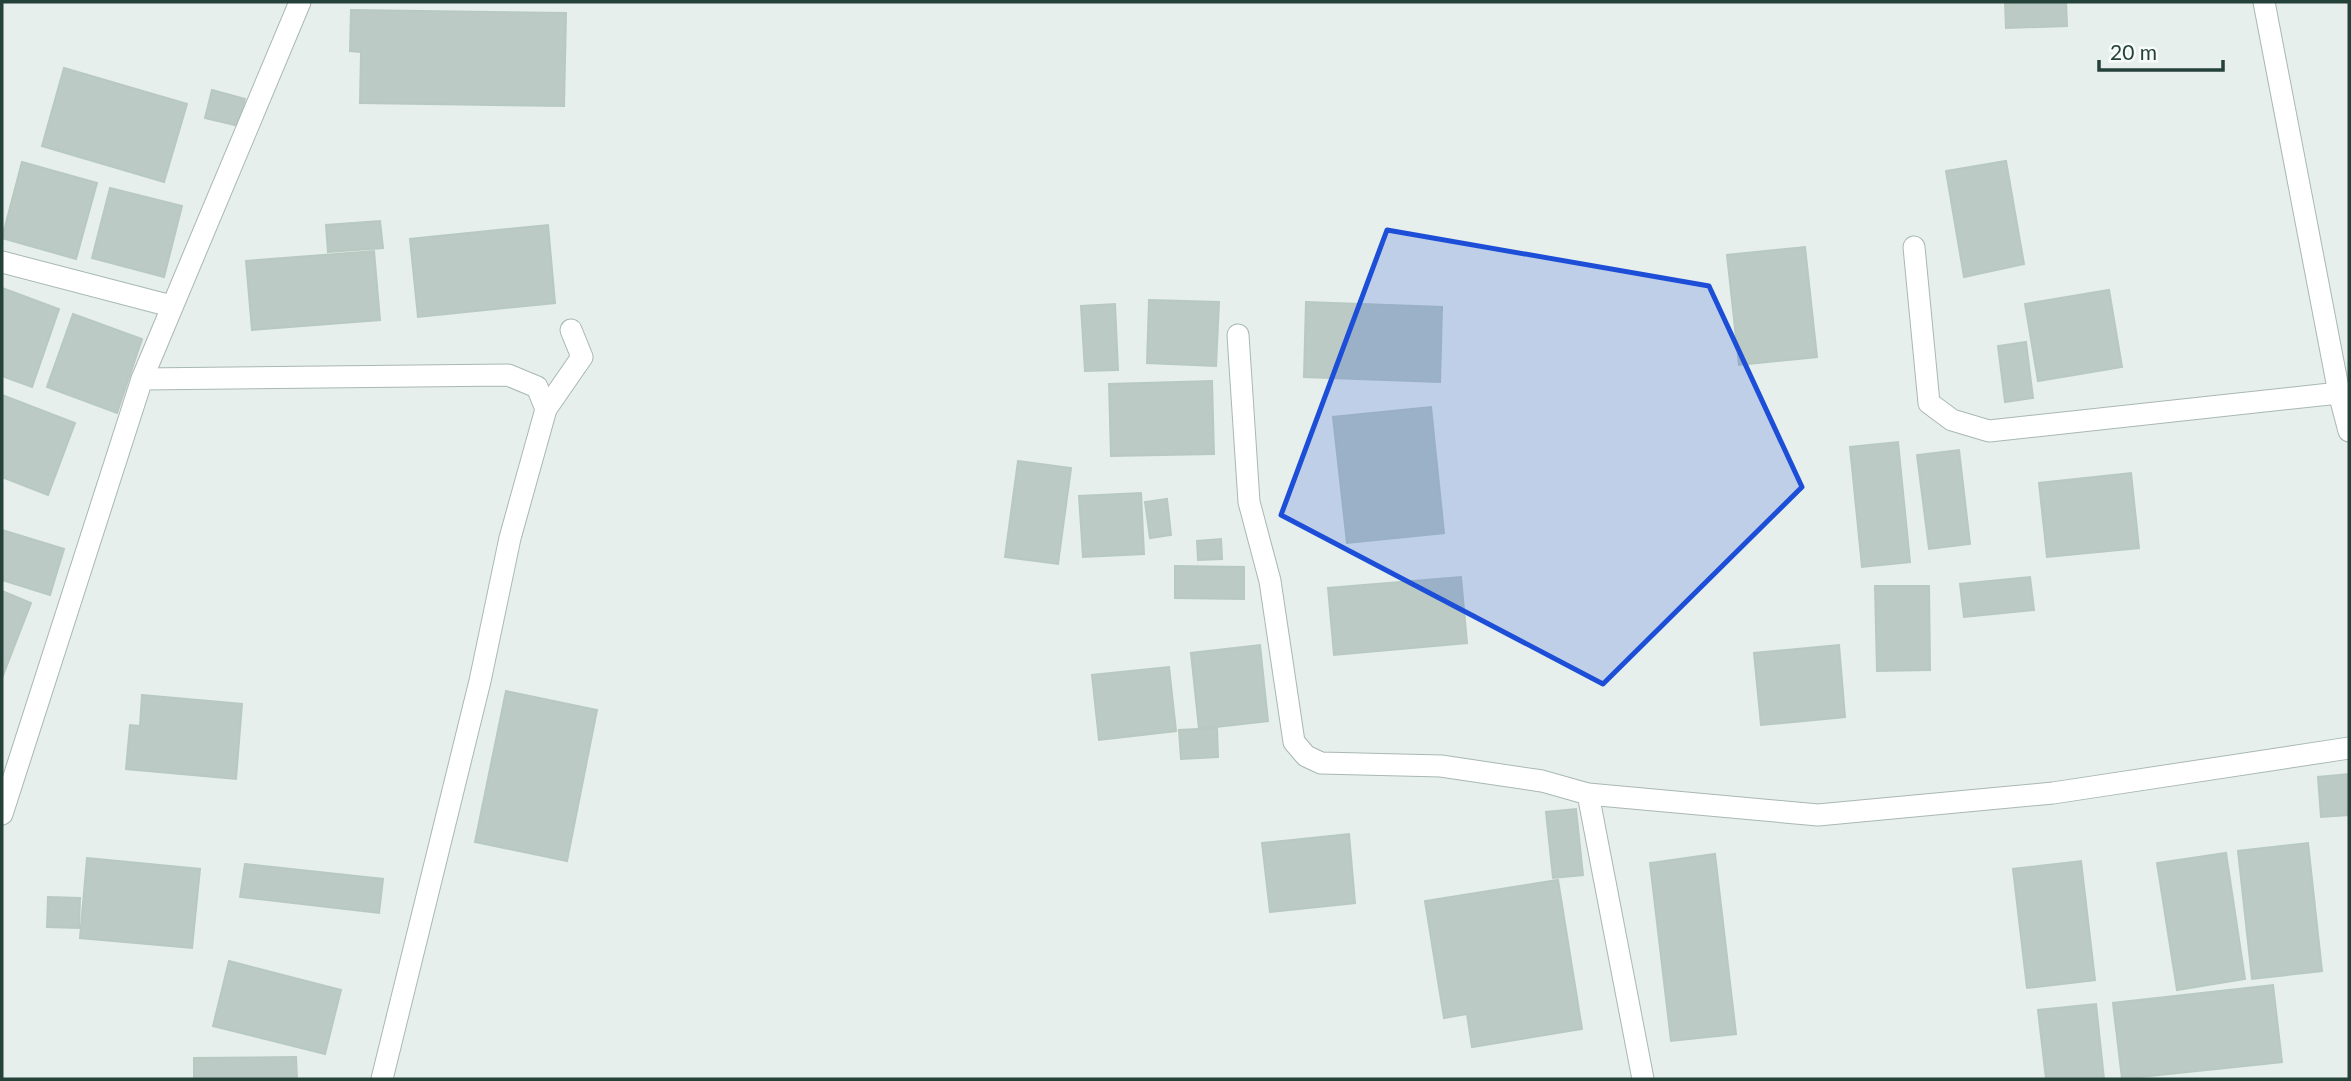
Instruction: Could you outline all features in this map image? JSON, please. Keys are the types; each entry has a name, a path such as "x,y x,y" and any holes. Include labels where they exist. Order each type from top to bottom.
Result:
{"street":[{"path":"2,814 142,379 300,2"},
{"path":"2264,2 2339,393 2349,431"},
{"path":"1914,247 1929,404 1952,420 1989,431 2339,393"},
{"path":"2,262 171,306"},
{"path":"382,1079 480,681 510,538 546,409 582,358 571,330"},
{"path":"1238,335 1249,502 1270,581 1294,742 1306,757 1321,763 1441,766 1542,781 1588,794 1818,815 2053,793 2349,748"},
{"path":"142,379 508,375 537,387 546,409"},
{"path":"1588,794 1643,1079"}],"highlighted area":[{"path":"1387,230 1709,286 1802,487 1603,684 1281,515"}],"building":[{"path":"2005,2 2066,2 2067,26 2006,28"},
{"path":"351,10 566,13 564,106 360,103 361,52 350,51"},
{"path":"64,68 187,104 164,182 42,146"},
{"path":"212,90 245,99 239,126 205,118"},
{"path":"2006,161 2024,264 1964,277 1946,171"},
{"path":"22,162 97,183 76,259 2,238"},
{"path":"110,188 182,206 164,277 92,258"},
{"path":"380,221 383,248 328,252 326,225"},
{"path":"548,225 555,303 418,317 410,239"},
{"path":"1805,247 1817,357 1739,365 1727,255"},
{"path":"374,251 380,320 252,330 246,261"},
{"path":"2,288 59,309 32,387 2,376"},
{"path":"2109,290 2122,367 2038,381 2025,304"},
{"path":"1149,300 1219,302 1216,366 1147,363"},
{"path":"1306,302 1442,307 1440,382 1304,377"},
{"path":"1115,304 1118,370 1085,371 1081,306"},
{"path":"73,314 142,339 117,413 47,387"},
{"path":"2026,342 2033,398 2005,402 1998,346"},
{"path":"1212,381 1214,454 1111,456 1109,384"},
{"path":"2,395 75,423 48,495 2,477"},
{"path":"1431,407 1444,533 1347,543 1333,417"},
{"path":"1898,442 1910,562 1862,567 1850,447"},
{"path":"1959,450 1970,544 1929,549 1917,455"},
{"path":"1018,461 1071,468 1058,564 1005,557"},
{"path":"2131,473 2139,548 2047,557 2039,483"},
{"path":"1141,493 1144,554 1083,557 1079,496"},
{"path":"1167,499 1171,535 1150,538 1145,502"},
{"path":"2,530 64,549 50,595 2,580"},
{"path":"1221,539 1222,559 1198,560 1197,541"},
{"path":"1175,566 1244,567 1244,599 1175,598"},
{"path":"1461,577 1467,643 1334,655 1328,588"},
{"path":"2030,577 2034,610 1964,617 1960,584"},
{"path":"1875,586 1929,586 1930,670 1877,671"},
{"path":"2,591 31,603 2,678"},
{"path":"1260,645 1268,721 1199,729 1191,653"},
{"path":"1839,645 1845,717 1761,725 1754,653"},
{"path":"1169,667 1176,731 1099,740 1092,675"},
{"path":"506,691 597,710 567,861 475,842"},
{"path":"142,695 242,704 236,779 126,769 130,725 140,726"},
{"path":"1217,728 1218,757 1181,759 1179,730"},
{"path":"2349,774 2349,815 2321,817 2318,777"},
{"path":"1576,809 1583,875 1553,878 1546,812"},
{"path":"1349,834 1355,903 1270,912 1262,843"},
{"path":"2308,843 2322,971 2252,979 2238,851"},
{"path":"2226,853 2245,979 2177,990 2157,863"},
{"path":"1715,854 1736,1034 1671,1041 1650,863"},
{"path":"87,858 200,869 192,948 80,938"},
{"path":"2081,861 2095,980 2027,988 2013,869"},
{"path":"245,864 383,879 379,913 240,897"},
{"path":"1558,880 1582,1029 1472,1047 1467,1014 1444,1018 1425,901"},
{"path":"48,897 80,898 79,928 47,927"},
{"path":"229,961 341,990 325,1054 213,1026"},
{"path":"2273,985 2282,1062 2122,1079 2113,1003"},
{"path":"2096,1004 2104,1079 2046,1079 2038,1010"},
{"path":"296,1057 297,1079 194,1079 194,1058"}]}
